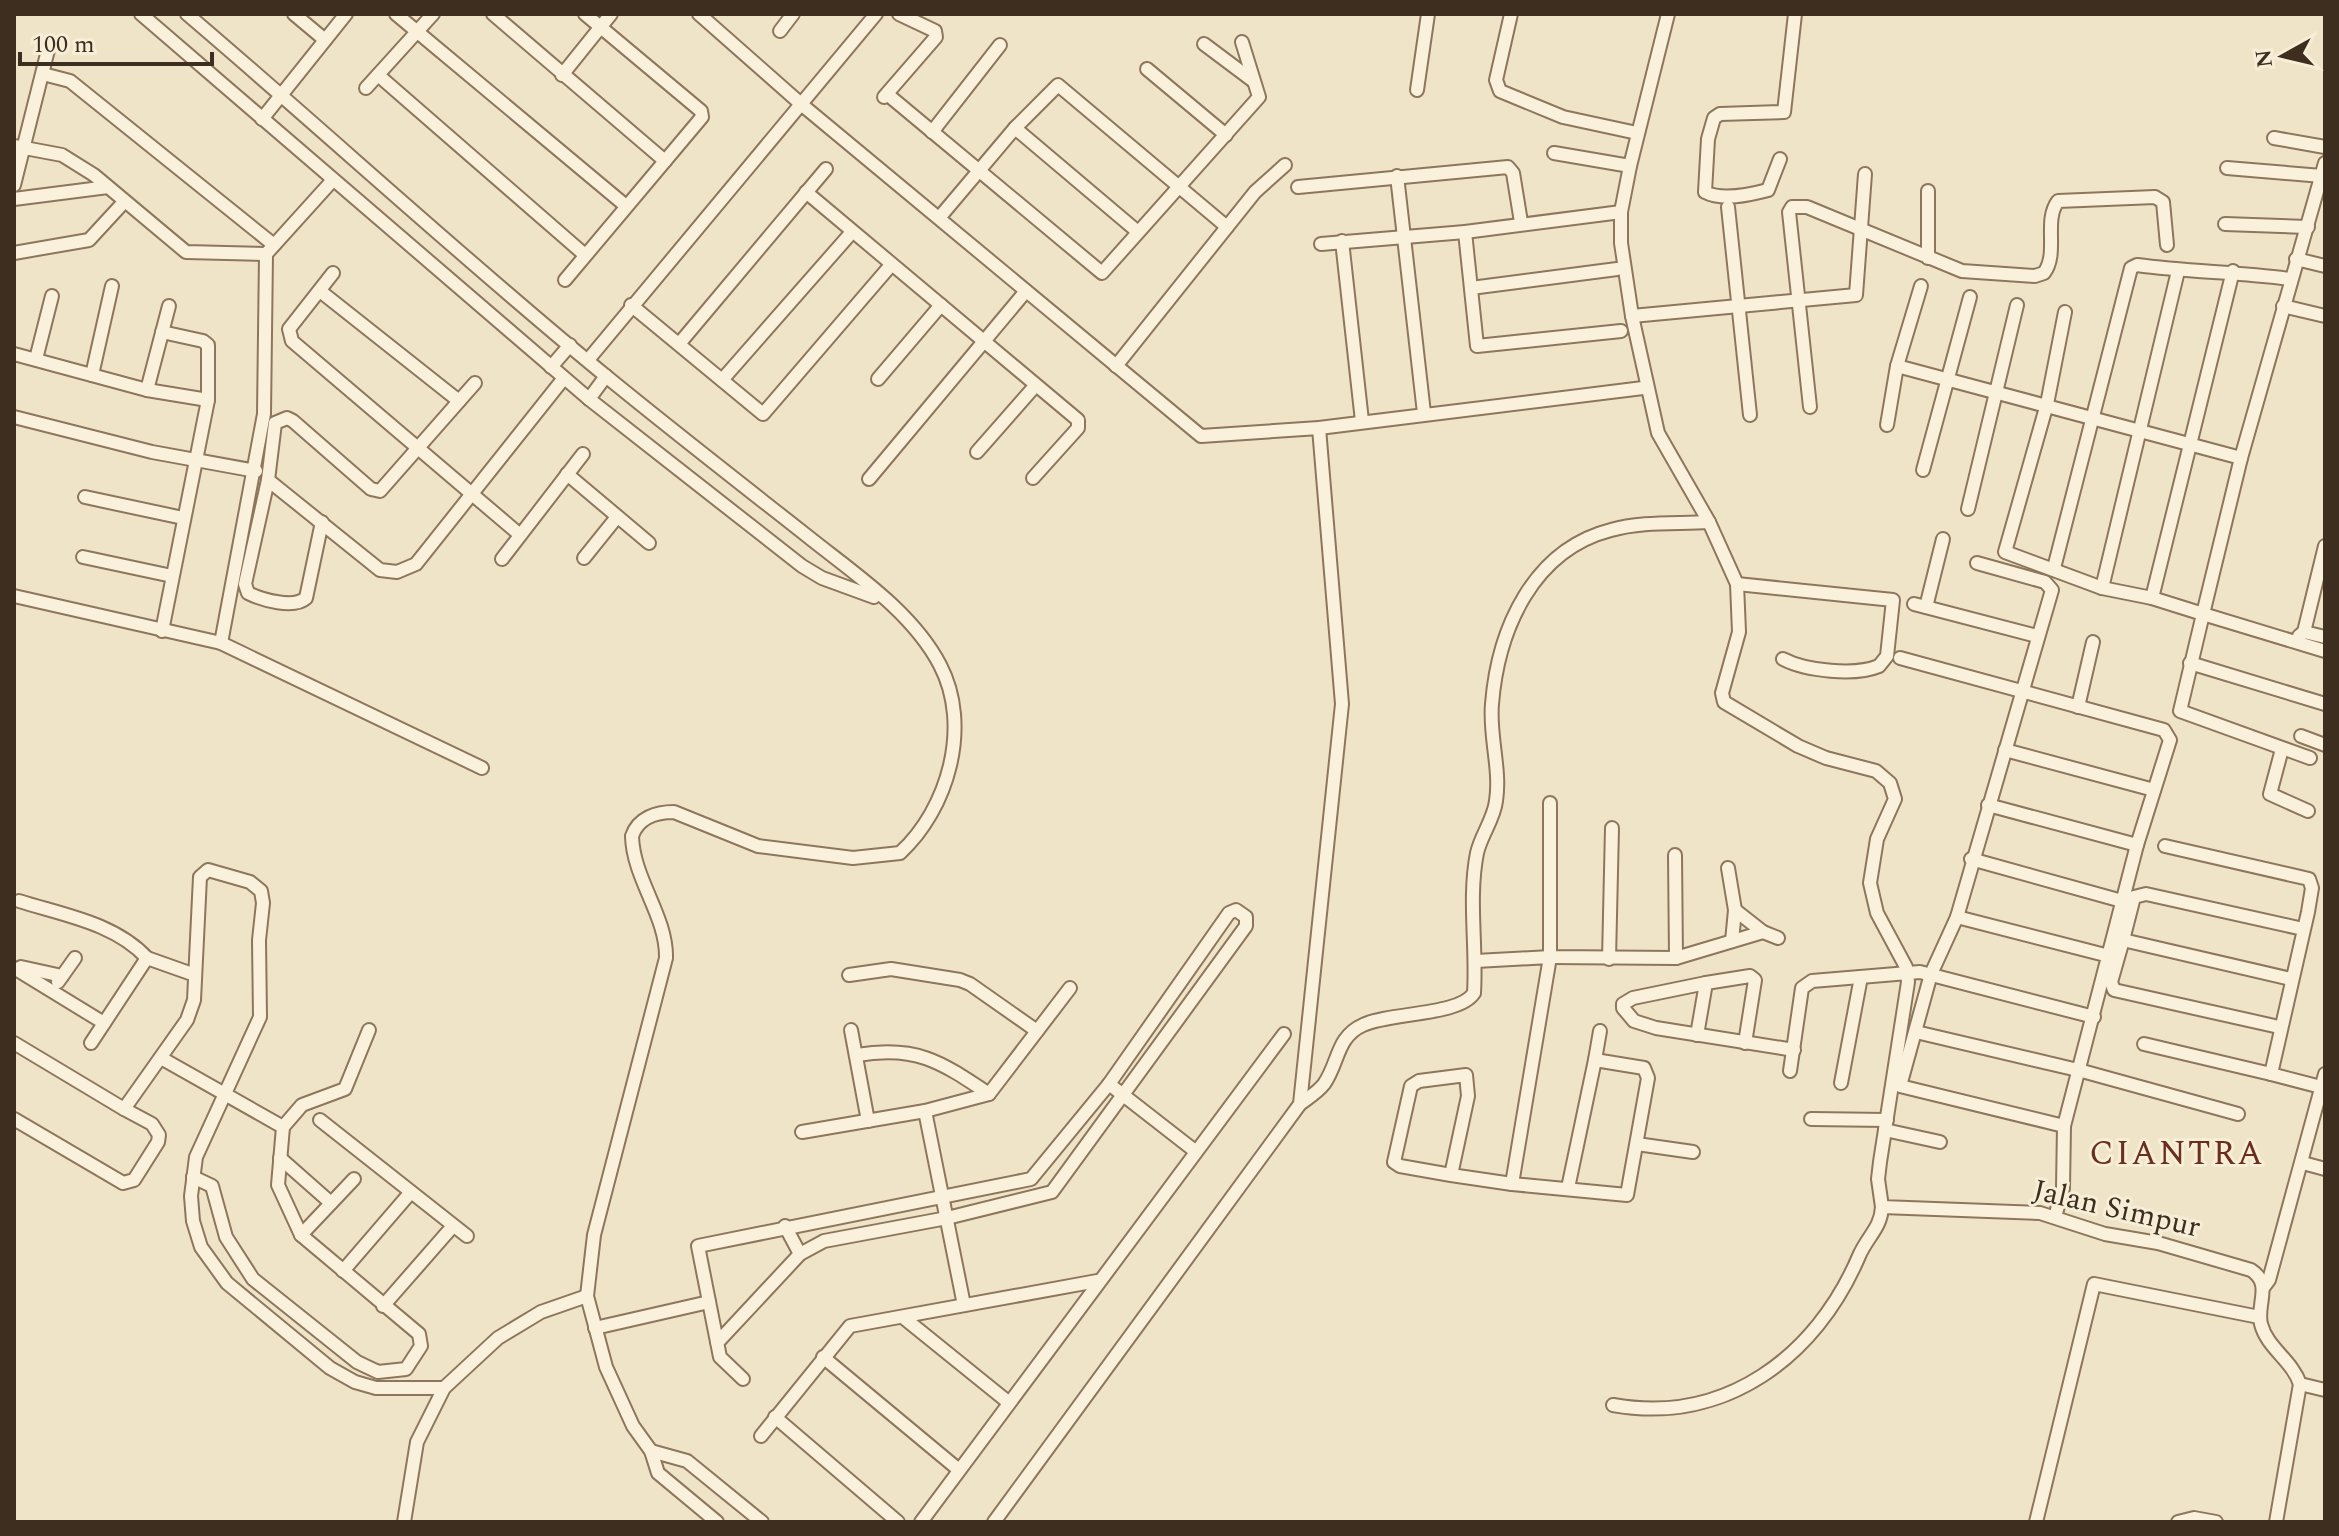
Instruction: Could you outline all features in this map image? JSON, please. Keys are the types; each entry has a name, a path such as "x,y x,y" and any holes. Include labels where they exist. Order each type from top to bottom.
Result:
{"street":[{"path":"141,14 589,399 802,566 822,578 885,600"},
{"path":"187,14 606,376 885,600 926,644 941,666 952,720 952,760 933,812 900,853 853,858 758,846 674,812 656,814 635,828 632,843 637,867 664,939 666,958 594,1235 587,1296 620,1400 651,1451 658,1473 717,1522"},
{"path":"294,14 325,40"},
{"path":"262,119 346,14"},
{"path":"396,14 626,206"},
{"path":"366,88 433,14"},
{"path":"493,14 665,161"},
{"path":"565,280 700,123 701,111 585,14"},
{"path":"562,75 611,14"},
{"path":"699,14 801,104 1201,436 1319,428 1643,388"},
{"path":"780,31 793,14"},
{"path":"588,360 876,14"},
{"path":"899,14 935,31 936,37 886,95 1101,273 1259,97 1242,42"},
{"path":"1417,90 1428,14"},
{"path":"1511,14 1496,80 1500,91 1563,117 1637,133"},
{"path":"1613,1405 1648,1411 1688,1408 1732,1393 1767,1373 1817,1329 1840,1298 1861,1251 1879,1227 1882,1207 1878,1179 1880,1162 1907,1005 1907,972 1884,930 1870,883 1877,839 1895,799 1890,783 1876,771 1826,758 1798,746 1724,702 1722,693 1739,632 1737,584 1709,522 1658,433 1632,316 1621,243 1621,212 1637,133 1668,14"},
{"path":"1780,159 1768,190 1737,196 1714,196 1705,192 1708,139 1714,118 1720,114 1784,112 1795,14"},
{"path":"1204,44 1252,80"},
{"path":"932,132 1000,45"},
{"path":"14,185 18,147 48,50"},
{"path":"1147,69 1226,135"},
{"path":"43,74 70,81 270,250"},
{"path":"378,75 585,255"},
{"path":"939,218 1048,90 1060,85 1227,227"},
{"path":"1015,128 1138,232"},
{"path":"2274,138 2325,147"},
{"path":"18,147 62,155 108,187 186,252 270,250"},
{"path":"1554,153 1630,166"},
{"path":"2310,758 2180,711 2241,458 2325,163"},
{"path":"1116,366 1255,192 1285,165"},
{"path":"1298,187 1508,167 1513,173 1521,222"},
{"path":"2227,168 2322,176"},
{"path":"679,344 826,169"},
{"path":"1632,316 1856,295 1865,174"},
{"path":"1397,176 1424,413"},
{"path":"221,643 256,471 266,376 263,285 270,250 332,181"},
{"path":"14,199 108,187"},
{"path":"1928,191 1928,258"},
{"path":"806,192 1079,424 1033,478"},
{"path":"1810,407 1791,208 1807,207 1962,271 2039,275 2050,262 2053,209 2058,201 2071,197 2158,197 2164,205 2167,245"},
{"path":"14,253 89,240 124,202"},
{"path":"1728,207 1750,415"},
{"path":"1321,244 1404,234 1465,232 1521,222 1621,212"},
{"path":"2225,224 2308,227"},
{"path":"722,380 852,232"},
{"path":"1465,232 1477,346 1621,331"},
{"path":"1342,241 1362,421"},
{"path":"2296,259 2325,266"},
{"path":"631,305 759,413 766,413 891,265"},
{"path":"2054,568 2131,268 2137,265 2178,271 2233,271 2290,279"},
{"path":"1471,288 1617,269"},
{"path":"2102,588 2178,271"},
{"path":"2152,598 2233,271"},
{"path":"333,273 289,329 292,341 472,490 519,534"},
{"path":"92,375 112,286"},
{"path":"1887,425 1897,366 1921,286"},
{"path":"320,291 459,401"},
{"path":"869,479 1026,291"},
{"path":"36,359 52,296"},
{"path":"1923,470 1970,297"},
{"path":"878,379 941,305"},
{"path":"1968,509 2017,305"},
{"path":"147,390 169,306"},
{"path":"2283,306 2325,316"},
{"path":"2065,312 2047,404 2005,552 2102,588 2299,637 2325,637"},
{"path":"162,332 199,339 208,345 208,400 162,631"},
{"path":"551,367 570,345"},
{"path":"14,354 147,390 208,400"},
{"path":"1897,366 2241,458"},
{"path":"589,399 606,376"},
{"path":"268,480 380,570 397,572 416,564 564,378"},
{"path":"322,522 306,598 302,602 293,604 248,593 245,584 268,480 275,423 283,419 293,421 377,492 475,383"},
{"path":"977,452 1035,386"},
{"path":"14,417 194,461 256,471"},
{"path":"1300,1104 1342,704 1319,428"},
{"path":"502,559 583,454"},
{"path":"567,474 649,543"},
{"path":"85,497 183,518"},
{"path":"584,558 617,517"},
{"path":"994,1522 1300,1104 1325,1082 1346,1036 1376,1020 1454,1006 1472,997 1476,961 1475,875 1478,850 1496,802 1492,704 1508,625 1518,602 1556,559 1595,536 1632,526 1709,522"},
{"path":"1943,539 1920,606 2037,636"},
{"path":"2299,637 2325,546"},
{"path":"83,557 172,576"},
{"path":"1977,563 2050,584 2052,590 1971,859 1957,917 1931,974 1900,1086 2064,1126"},
{"path":"1737,584 1893,600 1887,656 1879,666 1836,670 1792,664 1783,659"},
{"path":"14,596 221,643 482,768"},
{"path":"2299,637 2325,651"},
{"path":"2078,707 2093,642"},
{"path":"1900,658 2167,733 2169,745 2137,845 2082,1071 2064,1126 2063,1188 2055,1217"},
{"path":"2190,663 2325,704"},
{"path":"2301,736 2325,745"},
{"path":"2282,749 2269,787 2271,796 2308,811"},
{"path":"2005,750 2154,790"},
{"path":"1512,1184 1550,957 1550,803"},
{"path":"1988,805 2137,845"},
{"path":"1609,959 1612,828"},
{"path":"2165,846 2308,878 2312,888 2271,1074"},
{"path":"1675,855 1676,958"},
{"path":"1971,859 2122,901"},
{"path":"1728,868 1735,910 1732,941"},
{"path":"124,1109 187,1020 194,1000 200,877 208,870 250,882 261,891 263,903 259,940 260,1017 196,1157 193,1221 201,1247 227,1283 330,1368 355,1382 376,1388 444,1388"},
{"path":"2279,1027 2114,990 2111,982 2132,899 2141,894 2303,929"},
{"path":"19,901 130,940 147,958 195,975"},
{"path":"717,1343 800,1254 824,1241 947,1218 1052,1192 1246,926 1246,917 1233,909 1229,913 1109,1084 1031,1179 785,1226 698,1246 717,1343 721,1360 743,1379"},
{"path":"1735,910 1763,932 1778,938"},
{"path":"1957,917 2109,956"},
{"path":"1476,961 1550,957 1676,958 1763,932"},
{"path":"2123,940 2291,979"},
{"path":"51,991 75,958"},
{"path":"91,1043 147,958"},
{"path":"14,967 104,1023"},
{"path":"14,967 62,976"},
{"path":"849,975 891,969 960,980 1037,1031"},
{"path":"1790,1071 1804,985 1907,972 1931,974 2094,1017"},
{"path":"1841,1083 1861,977"},
{"path":"1745,1043 1754,978 1706,983 1633,998 1623,1004 1627,1014 1641,1025 1745,1043 1794,1050"},
{"path":"1697,1035 1706,983"},
{"path":"802,1132 925,1111 989,1094 1070,988"},
{"path":"193,1177 212,1186 226,1237 253,1279 357,1362 378,1372 406,1369 421,1346 419,1334 301,1235 278,1185 283,1127 302,1105 345,1089 369,1030"},
{"path":"851,1030 868,1121"},
{"path":"1568,1188 1600,1031"},
{"path":"1916,1032 2082,1071 2238,1114"},
{"path":"921,1522 1097,1281 1284,1034"},
{"path":"14,1043 152,1124 159,1135 158,1142 134,1180 123,1183 14,1119"},
{"path":"2144,1044 2271,1074 2323,1080 2320,1115 2269,1280 2263,1288 2259,1317 2267,1338 2291,1366 2300,1384 2276,1522"},
{"path":"857,1055 896,1051 926,1056 989,1094"},
{"path":"161,1058 283,1127"},
{"path":"1451,1175 1468,1096 1468,1079 1463,1073 1411,1086 1394,1162 1400,1166 1451,1175 1512,1184 1627,1195 1647,1072 1639,1066 1595,1060"},
{"path":"1109,1084 1195,1151"},
{"path":"925,1111 964,1305"},
{"path":"1811,1119 1886,1125 1940,1142"},
{"path":"320,1120 467,1236"},
{"path":"1637,1144 1693,1152"},
{"path":"280,1158 331,1203"},
{"path":"2303,1163 2325,1169"},
{"path":"301,1235 354,1179"},
{"path":"343,1271 411,1192"},
{"name":"Jalan Simpur","path":"1882,1207 2031,1211 2105,1234 2226,1261 2257,1274 2263,1288"},
{"path":"383,1306 453,1226"},
{"path":"785,1226 800,1254"},
{"path":"761,1436 850,1326 1097,1281"},
{"path":"2036,1522 2092,1286 2112,1286 2259,1317"},
{"path":"404,1522 417,1442 444,1388 498,1338 541,1312 587,1296"},
{"path":"595,1328 709,1302"},
{"path":"904,1318 1008,1402"},
{"path":"823,1357 959,1470"},
{"path":"2300,1384 2325,1390"},
{"path":"775,1417 898,1522"},
{"path":"651,1451 687,1461 762,1522"},
{"path":"2178,1522 2194,1518 2216,1522"}],"district":[{"name":"CIANTRA","path":"2177,1152"}]}
